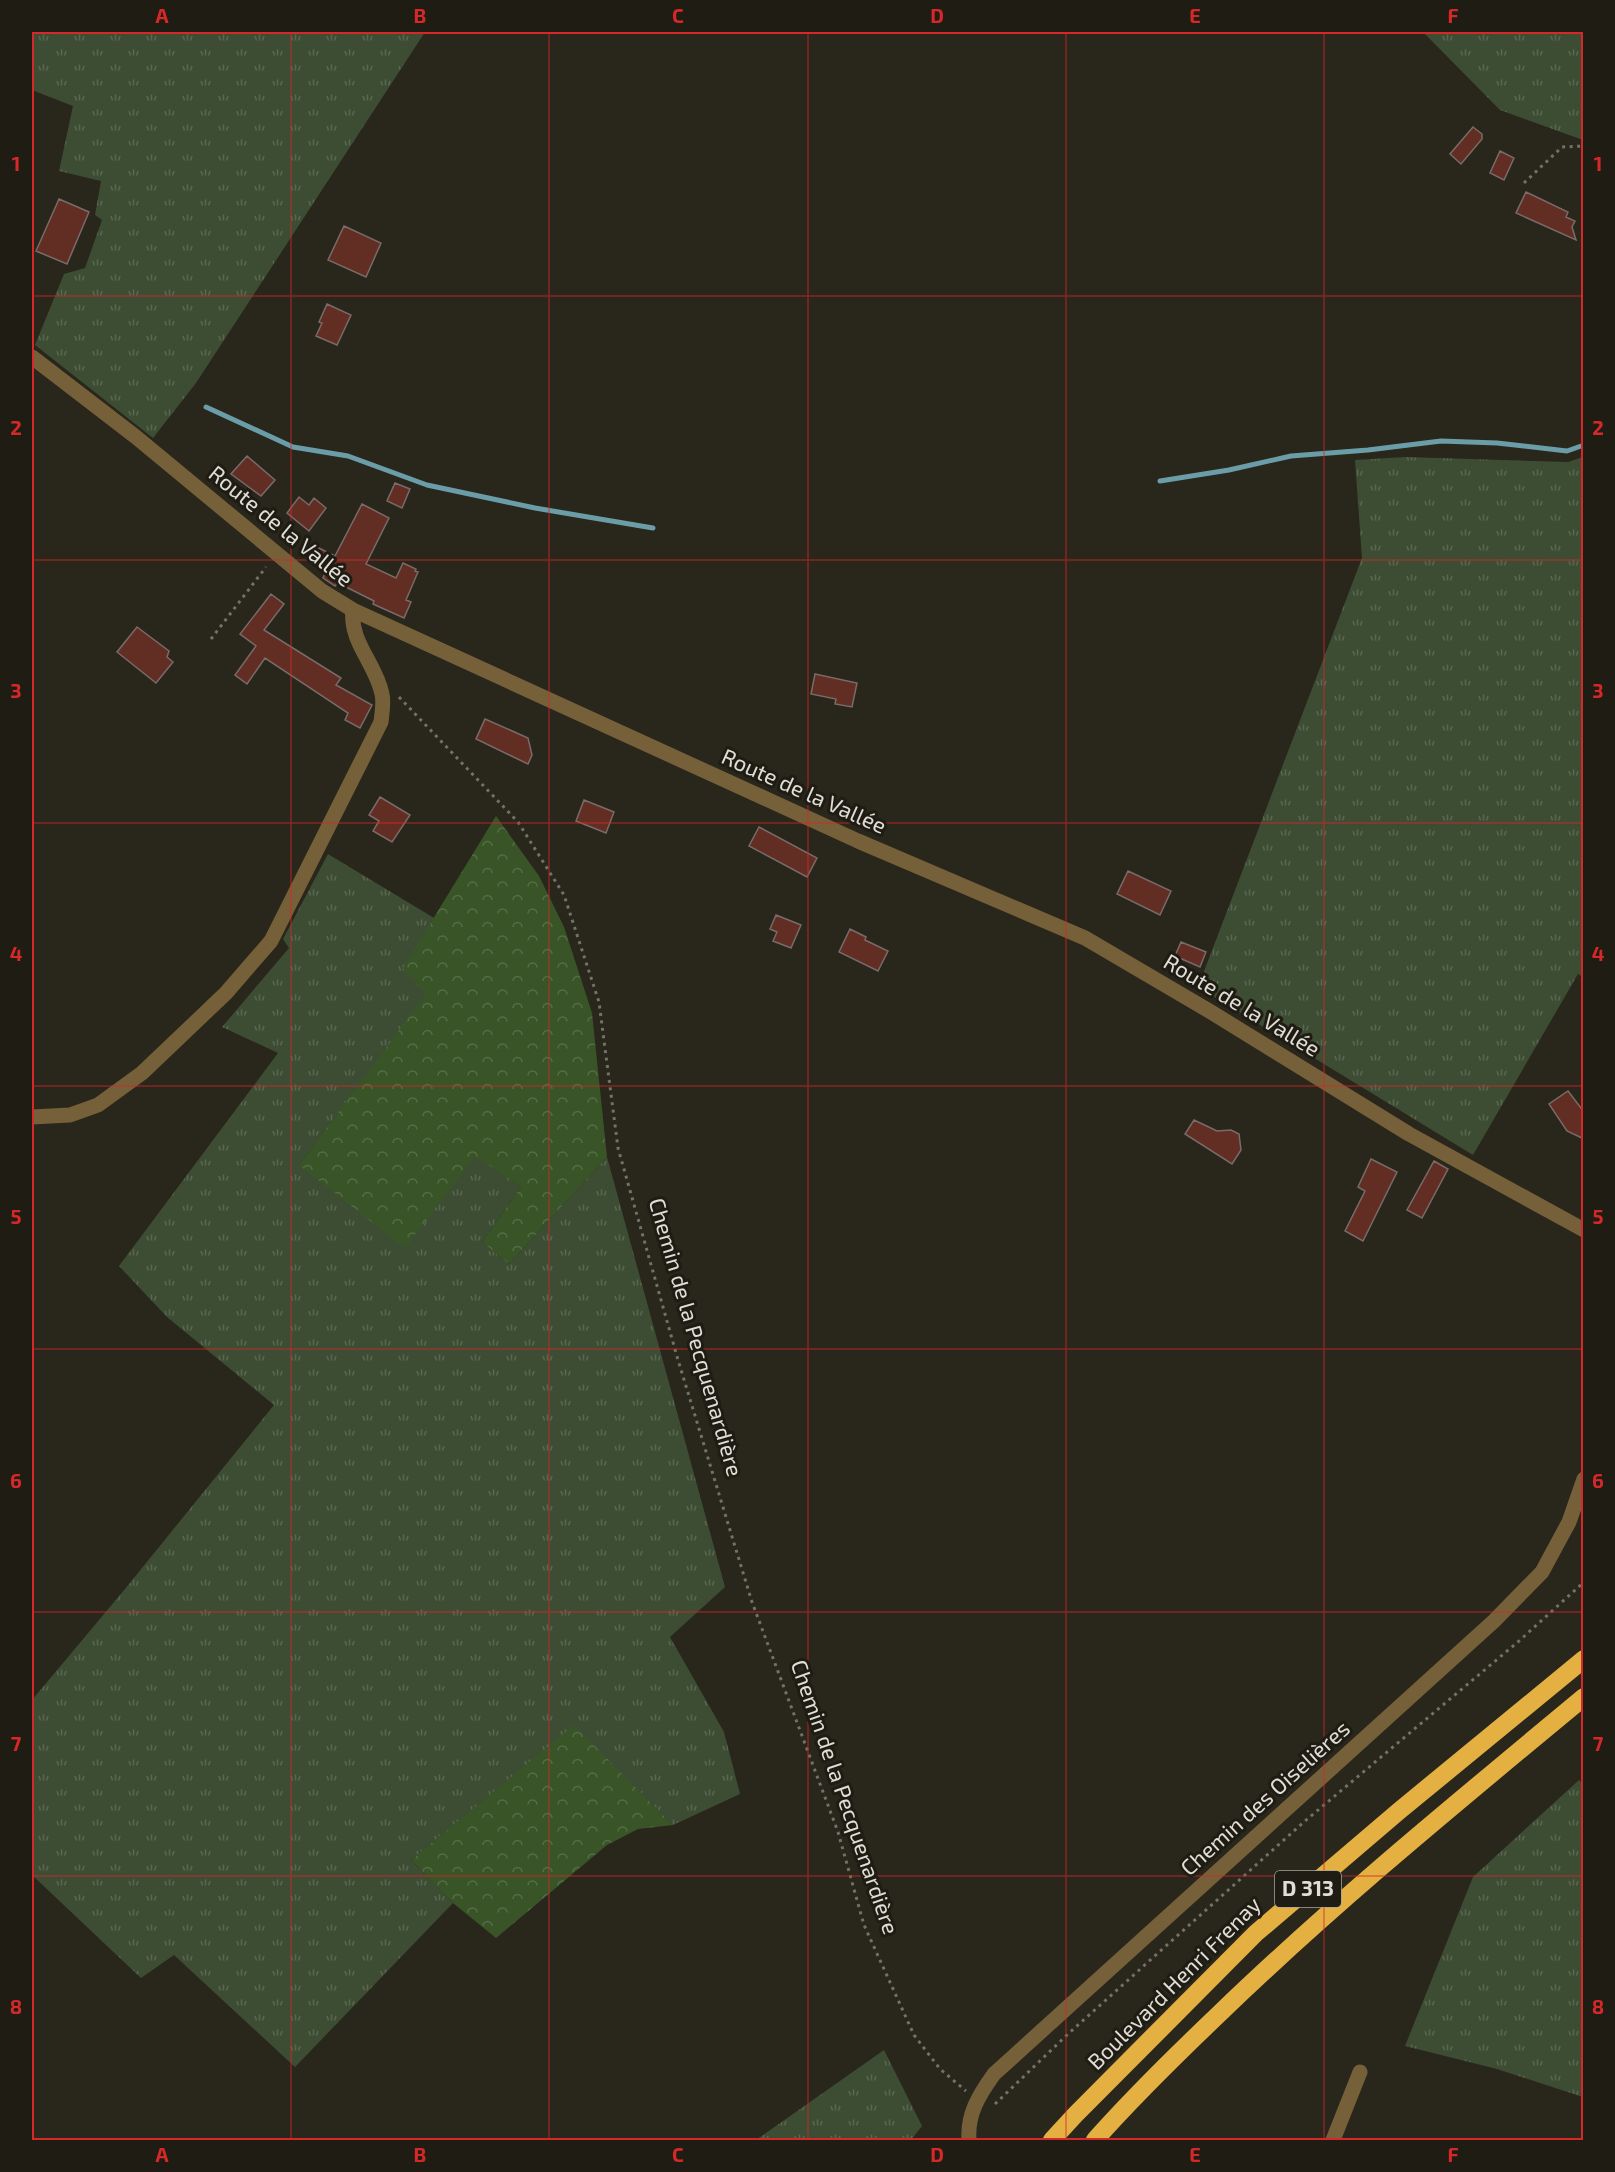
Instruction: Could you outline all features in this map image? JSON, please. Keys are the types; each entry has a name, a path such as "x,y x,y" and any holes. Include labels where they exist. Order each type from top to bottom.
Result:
{"highway":[{"name":"Boulevard Henri Frenay","path":"1052,2140 1256,1933 1399,1810 1584,1659"},
{"name":"D 313","path":"1095,2140 1136,2094 1289,1946 1584,1697"}],"street":[{"name":"Route de la Vallée","path":"32,357 136,437 322,591 352,610 858,841 1084,938 1211,1012 1409,1134 1584,1230"},
{"path":"32,1117 70,1115 98,1105 142,1073 226,993 271,941 381,722 383,696 375,672 351,623 352,610"},
{"name":"Chemin des Oiselières","path":"969,2140 970,2117 976,2100 993,2074 1494,1621 1542,1572 1569,1522 1584,1479"},
{"path":"1333,2140 1360,2072"}],"path":[{"path":"1524,183 1562,147 1584,146"},
{"path":"211,639 277,554"},
{"name":"Chemin de la Pecquenardière","path":"399,697 518,822 564,895 599,1002 618,1148 678,1360 752,1602 838,1832 864,1925 914,2035 940,2069 976,2100"},
{"path":"970,2117 983,2114 1004,2098 1068,2034 1305,1821 1519,1641 1584,1582"}],"green space":[{"path":"32,32 425,32 196,383 153,438 35,345 64,274 85,268 102,220 95,215 101,181 59,171 73,106 32,90"},
{"path":"1423,32 1583,32 1583,140 1500,110"},
{"path":"1406,457 1568,462 1583,457 1583,977 1578,974 1473,1155 1198,987 1362,558 1355,460"},
{"path":"496,816 539,876 564,927 592,1013 607,1157 509,1264 482,1242 521,1187 475,1156 405,1248 299,1165 426,994 403,968"},
{"path":"328,854 434,918 404,968 427,994 299,1165 475,1155 521,1187 482,1242 509,1264 607,1157 725,1587 670,1637 724,1732 740,1794 673,1825 574,1726 411,1860 453,1903 295,2067 174,1955 141,1978 32,1875 32,1700 274,1405 167,1317 119,1266 278,1053 222,1027 289,948 283,939"},
{"path":"574,1725 673,1825 638,1829 607,1845 496,1938 453,1903 411,1860"},
{"path":"1579,1780 1584,1785 1583,2097 1497,2069 1405,2046 1473,1877"},
{"path":"884,2050 922,2126 911,2140 756,2140"}],"building":[{"path":"1473,127 1482,134 1482,139 1461,164 1450,154"},
{"path":"1500,151 1514,158 1504,180 1490,173"},
{"path":"1526,192 1568,212 1566,217 1575,221 1572,227 1576,240 1516,213"},
{"path":"59,199 89,212 67,264 36,251"},
{"path":"344,226 381,243 366,277 328,260"},
{"path":"327,304 351,315 337,345 316,336"},
{"path":"247,456 275,480 261,496 231,474"},
{"path":"395,483 410,489 402,508 387,501"},
{"path":"299,497 309,505 314,498 326,508 309,531 287,513"},
{"path":"362,504 389,518 366,564 396,578 403,563 418,572 406,600 411,602 404,618 373,604 374,601 338,583 335,586 323,578 326,570 310,562 317,547 335,556"},
{"path":"271,594 284,604 264,630 341,678 336,685 372,705 360,728 345,720 348,713 265,658 247,684 235,675 256,646 240,634"},
{"path":"137,627 169,651 167,657 173,662 156,683 117,652"},
{"path":"815,674 857,683 852,707 835,704 836,699 811,694"},
{"path":"485,719 528,738 532,755 528,764 476,739"},
{"path":"380,797 410,815 392,842 373,831 379,821 369,815"},
{"path":"584,800 614,812 606,833 576,821"},
{"path":"759,827 817,858 807,877 749,846"},
{"path":"1128,871 1171,891 1160,915 1117,894"},
{"path":"776,915 801,925 791,948 773,941 777,932 770,929"},
{"path":"850,929 866,937 865,940 888,951 878,971 839,952"},
{"path":"1181,942 1206,952 1200,967 1175,956"},
{"path":"1568,1091 1584,1112 1584,1139 1567,1131 1549,1104"},
{"path":"1194,1120 1217,1131 1231,1130 1239,1134 1241,1150 1232,1164 1185,1134"},
{"path":"1371,1159 1397,1172 1363,1241 1345,1231 1365,1191 1358,1187"},
{"path":"1434,1161 1448,1169 1422,1218 1407,1210"}],"waterway":[{"path":"206,407 293,447 348,456 427,485 535,508 653,528"},
{"path":"1160,481 1229,470 1291,456 1441,441 1497,443 1567,451 1584,445"}]}
